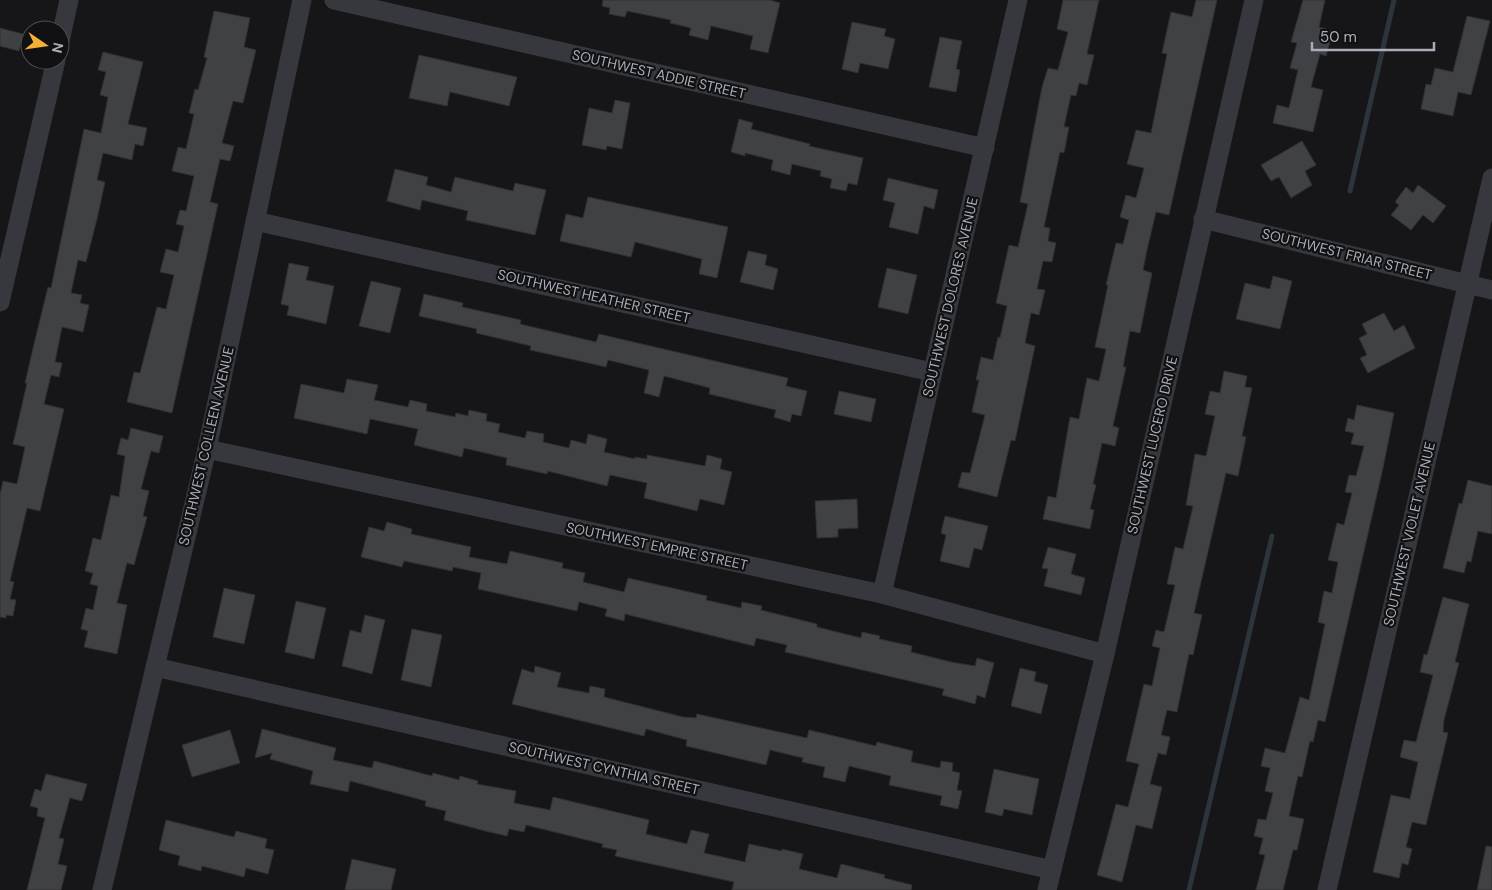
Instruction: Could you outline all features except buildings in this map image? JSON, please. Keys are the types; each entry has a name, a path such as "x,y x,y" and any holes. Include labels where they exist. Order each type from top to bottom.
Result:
{"street":[{"path":"65,20 69,0"},
{"name":"SOUTHWEST COLLEEN AVENUE","path":"102,890 206,449 302,0"},
{"name":"SOUTHWEST ADDIE STREET","path":"334,0 985,148"},
{"name":"SOUTHWEST DOLORES AVENUE","path":"882,594 1018,0"},
{"name":"SOUTHWEST LUCERO DRIVE","path":"1047,890 1105,654 1254,0"},
{"path":"0,302 54,70"},
{"name":"SOUTHWEST VIOLET AVENUE","path":"1327,890 1492,178"},
{"name":"SOUTHWEST FRIAR STREET","path":"1203,219 1492,290"},
{"name":"SOUTHWEST HEATHER STREET","path":"255,221 932,372"},
{"name":"SOUTHWEST EMPIRE STREET","path":"206,449 882,594 1105,654"},
{"name":"SOUTHWEST CYNTHIA STREET","path":"155,667 1052,870"}],"waterway":[{"path":"1350,191 1394,0"},
{"path":"1189,890 1272,536"}]}
